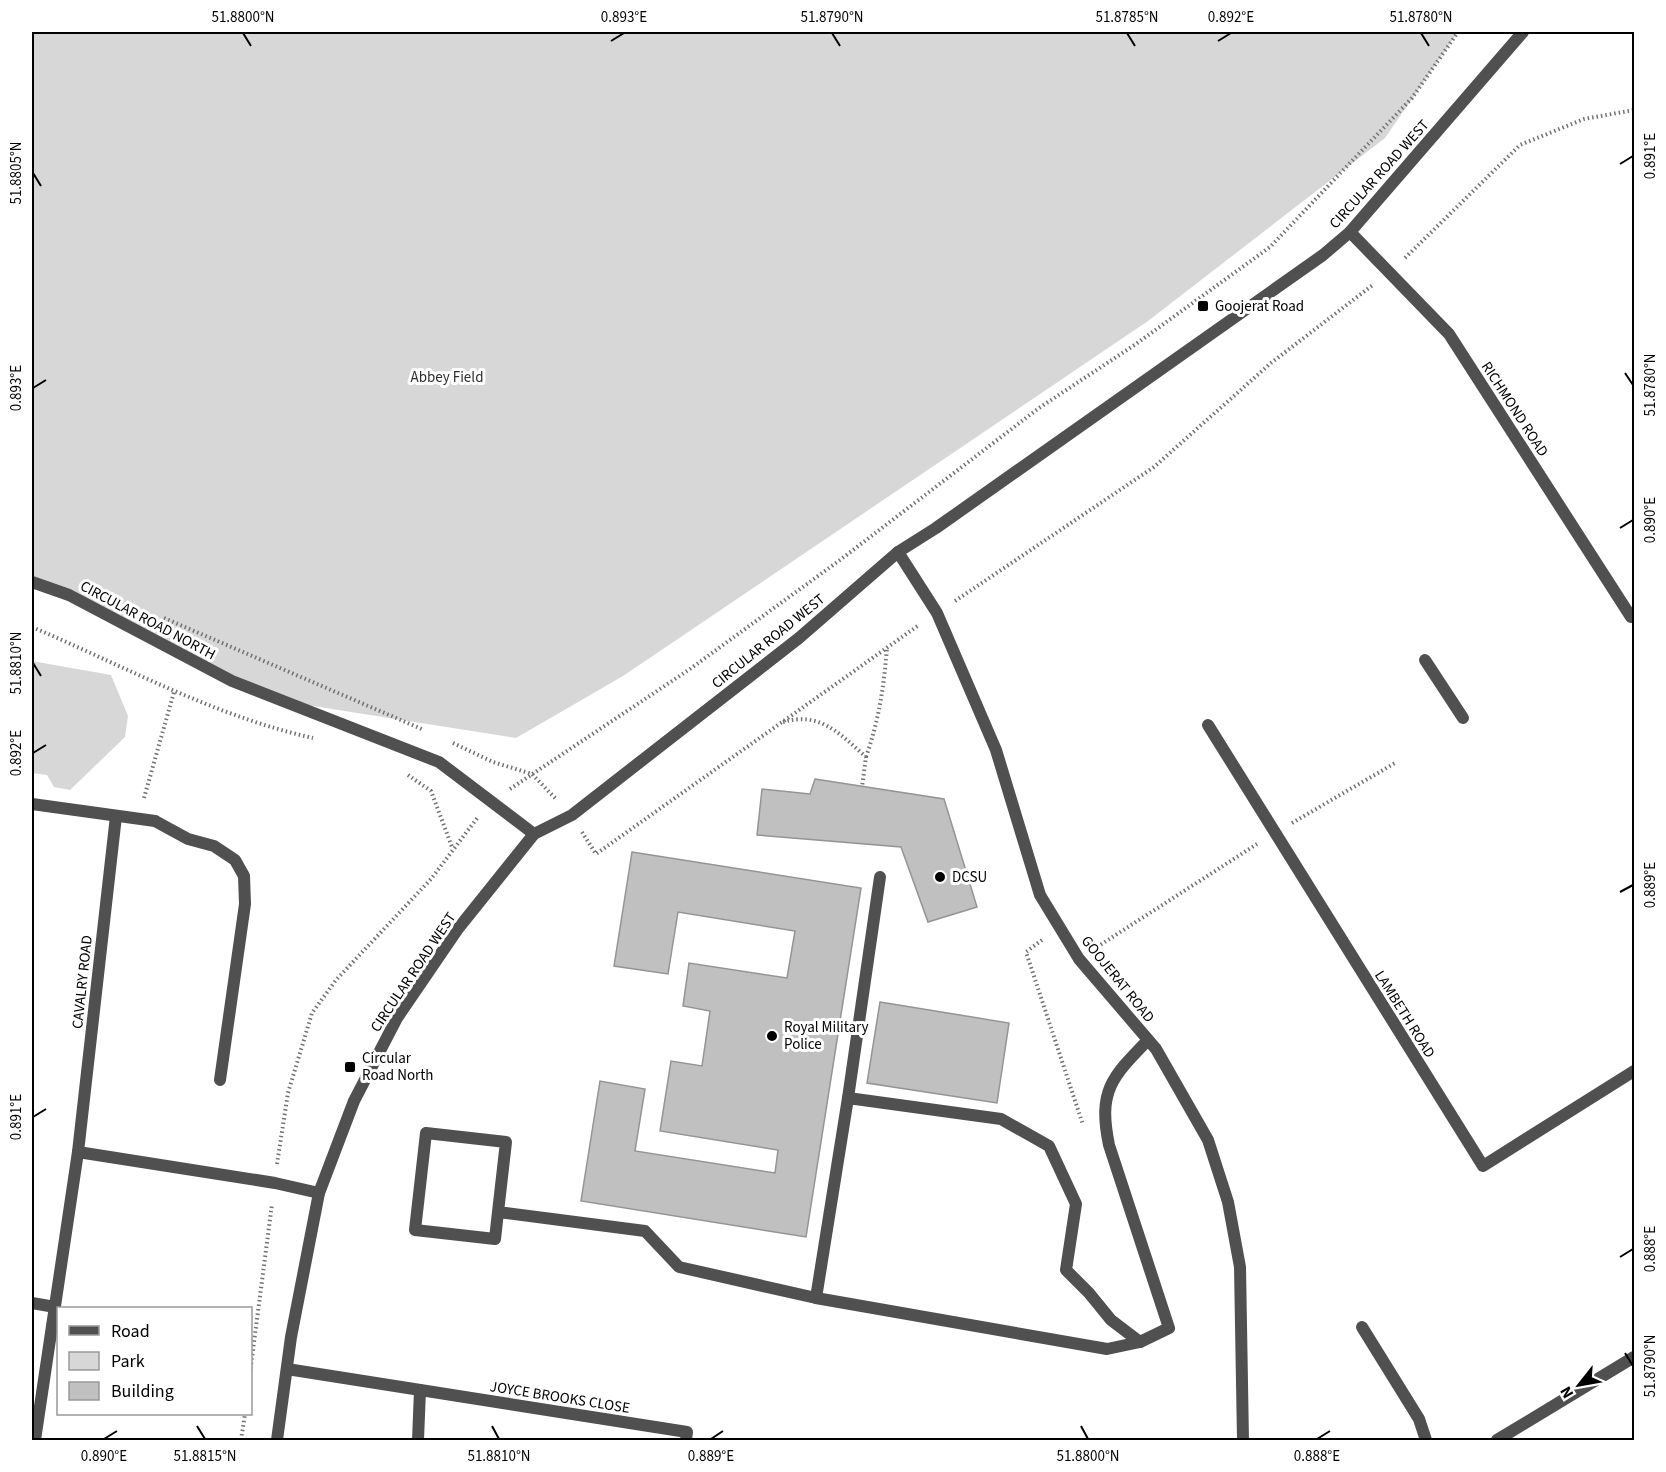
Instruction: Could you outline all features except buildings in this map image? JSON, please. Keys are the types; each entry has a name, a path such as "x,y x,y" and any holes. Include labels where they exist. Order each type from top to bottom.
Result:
{"street":[{"name":"CIRCULAR ROAD WEST","path":"278,1440 287,1369 319,1193 354,1101 397,1018 457,930 534,834 572,815 799,638 898,552 1282,285 1350,232 1523,32"},
{"name":"RICHMOND ROAD","path":"1350,232 1449,334 1631,617 1635,614"},
{"name":"GOOJERAT ROAD","path":"898,552 937,613 996,750 1040,895 1079,959 1148,1040 1208,1140 1228,1202 1239,1267 1243,1440"},
{"name":"CIRCULAR ROAD NORTH","path":"32,582 69,595 232,681 439,762 534,834"},
{"path":"1425,660 1463,718"},
{"name":"LAMBETH ROAD","path":"1208,725 1483,1166 1635,1071"},
{"path":"32,804 155,820 176,834 214,846 235,860 244,876 245,904 220,1080"},
{"name":"CAVALRY ROAD","path":"35,1440 78,1152 116,816"},
{"path":"816,1298 880,877"},
{"path":"498,1212 645,1231 679,1267 816,1298 1107,1349 1140,1341 1169,1328 1109,1145 1103,1115 1108,1094 1120,1069 1148,1040"},
{"path":"848,1098 1001,1119 1049,1146 1076,1204 1066,1270 1111,1320 1140,1341"},
{"path":"426,1133 506,1142 498,1212 495,1239 415,1230 426,1133"},
{"path":"78,1152 275,1183 319,1193"},
{"path":"32,1303 55,1306"},
{"path":"1362,1327 1419,1419 1426,1440"},
{"path":"1497,1440 1635,1357"},
{"name":"JOYCE BROOKS CLOSE","path":"287,1369 687,1432 686,1440"},
{"path":"418,1440 420,1390"}],"path":[{"path":"442,738 493,762 532,774 572,815 596,854 887,647 1154,467 1271,363 1389,273 1520,145 1584,119 1635,110"},
{"path":"158,616 432,734"},
{"path":"32,627 189,699 319,739"},
{"path":"862,787 866,757 877,725 884,692 887,647"},
{"path":"138,819 174,692"},
{"path":"780,723 796,718 820,721 866,757"},
{"path":"1079,959 1275,833 1395,763"},
{"path":"402,771 432,791 452,848"},
{"path":"242,1440 245,1415"}],"green space":[{"name":"Abbey Field","path":"32,32 1458,32 1385,138 1148,321 623,676 516,738 281,701 32,584"},
{"path":"32,661 111,675 128,716 125,737 70,790 54,787 47,775 32,773"}],"place":[{"name":"Goojerat Road","path":"1203,306"},
{"name":"DCSU","path":"940,877"},
{"name":"Royal Military Police","path":"772,1036"},
{"name":"Circular Road North","path":"350,1067"}]}
